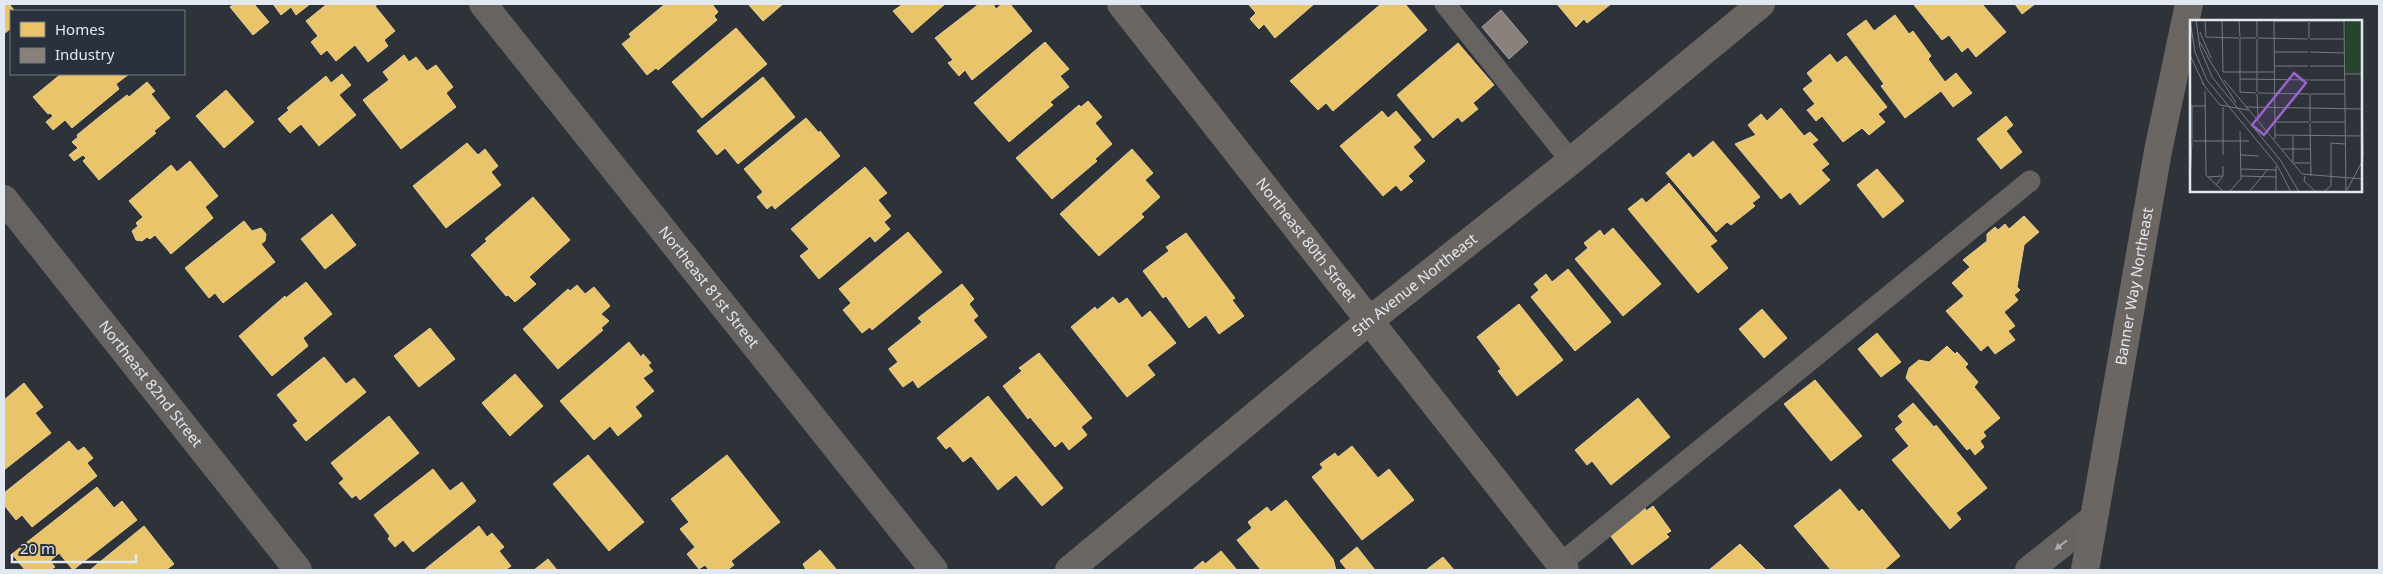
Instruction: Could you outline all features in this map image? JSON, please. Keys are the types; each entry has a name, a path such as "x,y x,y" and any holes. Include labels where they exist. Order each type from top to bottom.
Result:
{"main road":[{"name":"Northeast 80th Street","path":"1121,4 1563,567"},
{"name":"5th Avenue Northeast","path":"1069,570 1370,320 1571,161 1762,4"},
{"name":"Banner Way Northeast","path":"2085,570 2158,151 2189,4"}],"street":[{"name":"Northeast 81st Street","path":"483,4 934,570"},
{"name":"Northeast 82nd Street","path":"4,199 298,570"},
{"path":"2028,570 2093,519"}],"lane":[{"path":"1445,4 1571,161"},
{"path":"1563,567 2030,181"}],"building: Homes":[{"path":"4,4 9,4 14,10 10,10 10,29 4,34"},
{"path":"234,4 254,4 269,22 253,35 230,7"},
{"path":"273,4 310,4 296,15 291,7 281,15"},
{"path":"327,4 378,4 375,6 395,31 384,40 388,46 368,62 355,45 336,61 327,50 321,55 311,42 318,36 306,21"},
{"path":"665,4 712,4 718,12 714,16 717,20 658,70 656,68 647,75 622,44 631,37 629,34"},
{"path":"748,4 783,4 763,21"},
{"path":"903,4 945,4 912,33 893,11"},
{"path":"979,4 993,4 996,9 1002,4 1010,4 1032,31 972,80 965,70 959,76 948,63 953,60 935,38"},
{"path":"1248,4 1314,4 1275,38 1264,24 1259,29 1250,19 1256,13"},
{"path":"1381,4 1405,4 1427,30 1333,111 1326,103 1318,110 1290,81"},
{"path":"1557,4 1611,4 1587,23 1584,19 1576,27"},
{"path":"1915,4 1982,4 2006,32 1976,57 1968,47 1962,52 1949,35 1942,40"},
{"path":"2015,4 2035,4 2022,14"},
{"path":"1895,15 1909,34 1913,31 1931,56 1928,59 1945,82 1956,73 1972,93 1953,107 1941,91 1905,118 1881,86 1884,84 1847,34 1866,20 1874,31"},
{"path":"736,28 767,64 702,118 672,82"},
{"path":"1045,42 1069,69 1060,76 1069,87 1050,102 1053,105 1009,142 974,103"},
{"path":"1458,43 1494,85 1473,103 1478,109 1462,122 1458,117 1433,138 1397,95"},
{"path":"1830,54 1837,63 1846,56 1887,107 1878,114 1885,122 1869,135 1862,128 1843,142 1822,116 1816,121 1807,110 1815,104 1803,89 1813,81 1807,73"},
{"path":"404,55 409,62 416,57 427,71 436,65 453,87 446,93 456,107 401,149 363,100 389,80 383,72"},
{"path":"342,74 351,85 339,95 356,115 319,146 301,124 290,133 278,119 289,110 287,108 326,76 331,83"},
{"path":"60,75 128,75 116,84 119,89 72,128 65,120 53,130 46,122 53,116 50,113 48,114 33,97"},
{"path":"763,77 795,117 738,164 725,148 717,155 697,131"},
{"path":"147,82 155,91 151,94 170,118 154,131 156,133 99,180 83,161 86,158 83,155 74,161 69,155 78,148 72,142 78,137 77,135 104,113 127,95 129,97"},
{"path":"226,90 254,122 224,148 196,116"},
{"path":"1088,101 1102,117 1095,123 1112,144 1095,159 1097,161 1052,199 1016,158 1079,105 1081,107"},
{"path":"1781,108 1804,136 1810,132 1818,140 1812,144 1829,164 1821,170 1830,180 1800,205 1790,192 1781,199 1735,144 1756,135 1748,125 1761,114 1767,121"},
{"path":"1382,111 1388,118 1396,111 1421,140 1413,147 1425,161 1408,176 1413,181 1401,191 1396,185 1383,196 1340,146"},
{"path":"2006,116 2013,125 2006,131 2022,152 2001,169 1977,139"},
{"path":"806,118 819,133 820,131 840,156 775,209 772,205 767,209 757,197 763,192 744,169"},
{"path":"1713,141 1760,197 1752,203 1755,206 1731,225 1727,222 1716,232 1666,173 1689,153 1693,158"},
{"path":"467,143 478,155 485,149 498,166 491,172 501,185 446,228 413,186"},
{"path":"1132,149 1153,173 1145,180 1160,197 1141,214 1144,217 1099,256 1060,214"},
{"path":"190,161 218,196 205,207 213,218 171,254 155,235 150,239 147,237 142,241 136,240 132,231 138,226 136,223 143,217 129,201 171,165 177,172"},
{"path":"865,167 887,193 878,200 891,216 884,222 890,229 875,242 870,236 819,279 800,256 809,249 791,229"},
{"path":"1877,169 1904,201 1883,218 1857,185"},
{"path":"1669,183 1717,241 1710,246 1728,268 1698,293 1628,209 1642,198 1646,203"},
{"path":"533,197 570,240 529,277 536,284 515,302 508,295 506,296 471,255 487,241 485,239"},
{"path":"332,214 356,245 325,269 301,239"},
{"path":"2024,216 2039,232 2024,245 2017,287 2020,290 2014,295 2018,300 2004,312 2015,326 2008,331 2015,340 1995,354 1988,345 1981,351 1946,311 1964,296 1952,283 1970,267 1963,260 1987,241 1987,234 1995,227 1998,230 2005,224 2009,229"},
{"path":"244,221 252,231 261,228 266,234 265,241 261,244 275,262 223,303 215,293 209,298 185,268"},
{"path":"1613,228 1661,284 1623,316 1575,259 1588,248 1584,243 1600,230 1604,236"},
{"path":"908,232 942,272 872,330 870,327 862,333 843,310 851,303 839,289"},
{"path":"1186,233 1235,298 1232,300 1244,316 1219,334 1206,315 1189,328 1166,296 1163,298 1143,271 1169,251 1166,247"},
{"path":"1568,269 1611,322 1575,351 1531,297 1539,290 1534,284 1546,274 1552,282"},
{"path":"306,282 332,314 303,338 308,346 272,376 239,336 285,296 286,298"},
{"path":"962,284 974,299 969,304 978,316 973,320 987,337 918,388 913,380 903,387 889,369 898,362 888,349 922,322 918,318"},
{"path":"577,285 585,294 594,287 610,306 601,314 609,321 601,328 603,330 558,369 523,329 568,289 570,291"},
{"path":"1113,297 1119,304 1127,298 1142,318 1150,311 1176,343 1147,365 1155,375 1127,397 1071,327 1095,307 1097,310"},
{"path":"1519,304 1563,360 1517,396 1498,371 1501,369 1477,337"},
{"path":"1762,309 1787,338 1764,358 1739,329"},
{"path":"430,328 455,359 419,387 394,356"},
{"path":"1877,333 1901,362 1881,377 1858,349"},
{"path":"629,342 641,357 643,354 651,363 648,365 653,371 643,378 654,391 635,407 642,416 618,436 610,426 594,440 560,401"},
{"path":"1947,346 1955,354 1957,352 1968,364 1965,367 1978,382 1974,387 2000,418 1983,432 1986,436 1980,441 1984,447 1975,455 1970,448 1967,450 1906,378 1909,368 1919,360 1929,362"},
{"path":"1039,353 1092,418 1081,427 1087,435 1069,450 1062,441 1055,447 1030,417 1028,419 1003,386 1022,371 1019,368"},
{"path":"324,357 346,384 354,378 366,392 306,441 293,425 298,421 277,395"},
{"path":"515,374 543,406 510,436 482,403"},
{"path":"1815,380 1862,436 1831,461 1784,404"},
{"path":"24,383 43,407 35,413 51,433 4,470 4,400"},
{"path":"988,396 1063,488 1042,506 1016,475 998,490 971,456 963,462 950,446 946,449 937,438"},
{"path":"1638,398 1670,437 1611,485 1592,461 1587,465 1575,450"},
{"path":"1913,403 1934,427 1936,425 1987,488 1956,513 1961,519 1950,529 1892,460 1909,446 1895,429 1903,422 1898,416"},
{"path":"389,416 419,453 360,500 356,495 352,498 339,483 344,479 331,463"},
{"path":"69,441 78,451 84,447 93,458 87,463 97,476 32,527 22,515 16,520 4,505 4,493"},
{"path":"1352,446 1378,478 1389,469 1414,500 1362,540 1312,477 1323,468 1320,464 1335,453 1338,457"},
{"path":"588,455 644,522 609,551 553,484"},
{"path":"727,455 780,522 731,561 734,565 727,570 709,570 705,565 699,569 687,554 695,547 680,529 689,522 671,499"},
{"path":"433,469 450,491 462,482 476,501 413,552 403,540 395,547 388,539 390,536 374,515"},
{"path":"97,487 114,508 122,501 137,520 73,570 59,553 50,561 55,567 50,570 25,570 12,554"},
{"path":"1840,489 1859,512 1862,509 1900,556 1884,570 1831,570 1794,526"},
{"path":"1286,500 1333,559 1336,570 1261,570 1237,540 1252,528 1248,522 1267,507 1271,512"},
{"path":"1653,506 1671,531 1666,534 1669,537 1632,565 1610,535 1645,508 1646,511"},
{"path":"144,526 174,564 166,570 90,570"},
{"path":"479,526 487,537 492,533 504,547 499,551 511,566 505,570 424,570"},
{"path":"1740,544 1766,570 1709,570"},
{"path":"1357,547 1375,570 1347,570 1340,561"},
{"path":"820,550 837,570 806,570 803,564"},
{"path":"1221,551 1237,570 1192,570 1203,561 1205,564"},
{"path":"1443,557 1454,570 1426,570"},
{"path":"548,559 557,570 534,570"}],"building: Industry":[{"path":"1501,10 1528,42 1509,59 1482,27"}]}
